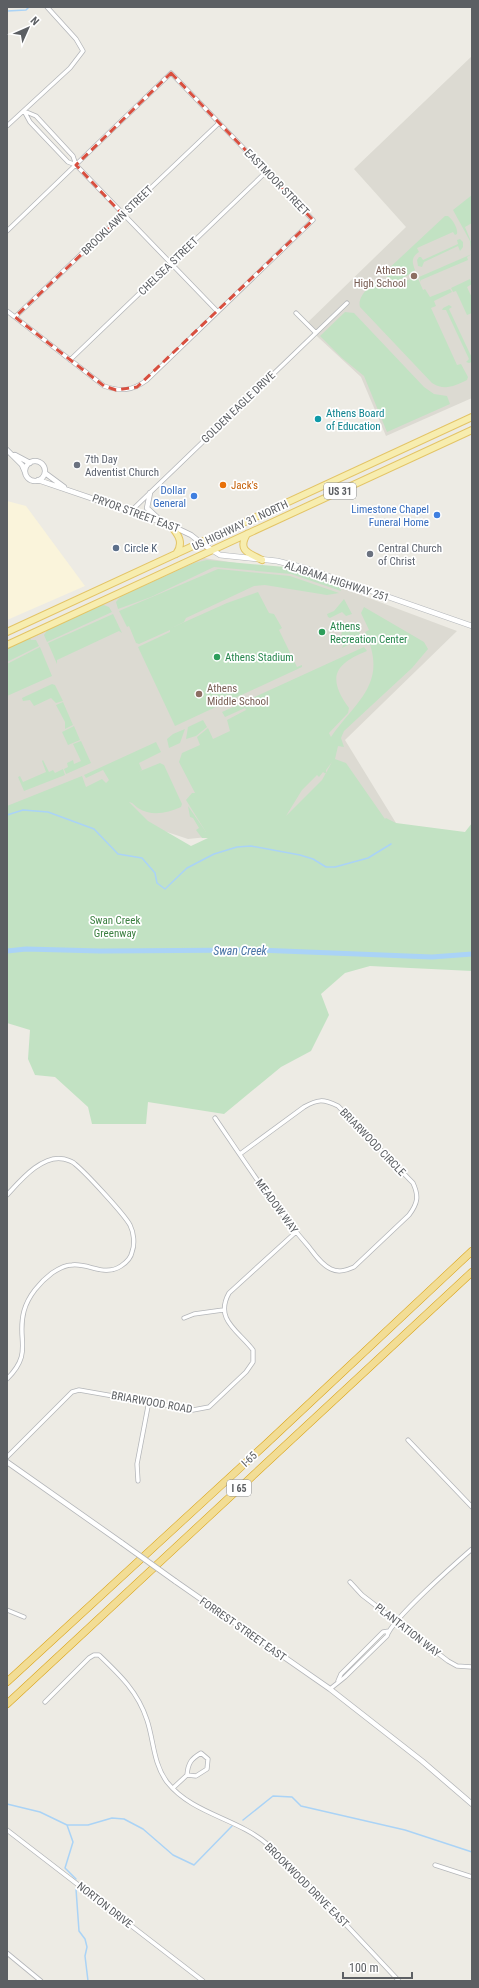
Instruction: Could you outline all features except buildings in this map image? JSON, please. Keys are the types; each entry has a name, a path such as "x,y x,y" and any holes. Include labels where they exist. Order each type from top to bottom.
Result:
{"highway":[{"name":"I-65","path":"7,1682 261,1449 472,1251"},
{"name":"I 65","path":"7,1704 472,1272"}],"main road":[{"name":"US HIGHWAY 31 NORTH","path":"7,632 201,544 472,417"},
{"name":"US HIGHWAY 31 NORTH","path":"7,645 472,430"},
{"path":"167,524 177,532 181,542 180,549 175,556"},
{"path":"247,534 243,542 244,547 247,552 262,560"},
{"name":"ALABAMA HIGHWAY 251","path":"201,544 210,551 220,555 276,561 305,568 472,626"}],"street":[{"path":"7,126 70,68 83,51 76,39 47,7"},
{"name":"EASTMOOR STREET","path":"7,231 171,73 313,220 147,380 133,389 116,390 104,386 7,311"},
{"path":"24,111 36,116 73,156 76,165 217,311"},
{"path":"24,111 30,122 68,162 76,165"},
{"name":"BROOKLAWN STREET","path":"15,317 220,123"},
{"name":"CHELSEA STREET","path":"70,360 266,172"},
{"name":"GOLDEN EAGLE DRIVE","path":"130,512 347,303"},
{"path":"296,313 316,333"},
{"path":"7,450 30,463"},
{"path":"7,450 22,465 26,473 30,479 38,480 45,473 44,467 41,463 36,461 30,463 26,467 26,473"},
{"name":"PRYOR STREET EAST","path":"45,473 67,489"},
{"name":"PRYOR STREET EAST","path":"38,480 167,524 191,535 201,544"},
{"path":"150,493 147,508 167,524"},
{"name":"BRIARWOOD CIRCLE","path":"240,1154 314,1101 326,1100 338,1106 413,1183 418,1194 416,1206 409,1215 354,1267"},
{"name":"MEADOW WAY","path":"215,1118 296,1232 322,1262 331,1269 343,1271 354,1267"},
{"path":"7,1195 41,1164 52,1160 64,1159 74,1164 120,1212 130,1226 134,1242 130,1258 117,1269 106,1271 72,1264 62,1267 40,1284 27,1302 23,1313 23,1352 20,1363 7,1379"},
{"path":"184,1318 194,1314 223,1310 229,1293 296,1232"},
{"name":"BRIARWOOD ROAD","path":"7,1457 72,1392 79,1390 149,1401 193,1410 204,1409 217,1400 246,1372 253,1362 253,1350 226,1318 223,1310"},
{"path":"138,1481 137,1464 149,1401"},
{"path":"408,1440 472,1507"},
{"name":"FORREST STREET EAST","path":"7,1463 330,1689 389,1734 472,1804"},
{"path":"330,1689 338,1681 340,1674 384,1632 388,1631 436,1582 472,1549"},
{"name":"PLANTATION WAY","path":"350,1582 362,1595 448,1661 458,1666 472,1666"},
{"path":"7,1610 24,1617"},
{"name":"BROOKWOOD DRIVE EAST","path":"45,1702 89,1658 94,1655 99,1655 124,1679 135,1694 148,1721 157,1765 173,1788 184,1800 250,1831 266,1843 288,1863 399,1981"},
{"path":"173,1788 187,1775 187,1768 192,1759 201,1753 208,1759 207,1769 196,1776 187,1775"},
{"name":"NORTON DRIVE","path":"7,1830 203,1981"},
{"path":"435,1865 472,1877"},
{"path":"7,1953 41,1981"}],"highlighted area":[{"path":"171,73 313,220 137,387 116,390 104,386 15,317 123,215 76,165"}],"shaded area":[{"name":"Athens High School","path":"472,56 472,398 386,436 361,377 305,325 406,227 354,169"},
{"path":"7,501 26,506 85,586 7,620"},
{"name":"Athens Middle School","path":"204,558 302,573 457,631 345,740 396,823 360,850 284,829 188,839 143,824 7,812 7,649"}],"green space":[{"path":"472,195 472,223 465,227 472,244 471,251 470,241 453,210"},
{"path":"445,216 448,216 453,222 457,229 457,234 455,235 453,232 417,248 419,252 413,260 415,270 398,281 388,279 385,272"},
{"path":"460,239 463,242 463,247 460,251 458,246 424,262 422,267 418,266 417,260 419,257 423,260 458,244 457,240"},
{"path":"472,254 467,257 468,260 421,280 421,282 419,277"},
{"path":"417,276 423,290 425,289 430,297 450,289 452,292 434,301 436,306 431,308 457,365 461,364 468,377 467,380 454,386 441,387 432,383 360,307 363,295 379,279 396,285"},
{"path":"470,279 472,284 467,287 472,298 472,313 467,315 456,291 453,292 451,288"},
{"path":"449,305 452,307 449,309 472,358 472,362 466,362 469,359 446,310 442,310"},
{"path":"345,312 354,313 424,387 434,394 447,396 450,404 387,432 364,376 342,358 320,336"},
{"path":"207,560 285,567 338,584 341,591 291,574 214,567 151,597 118,609 116,602 121,596 194,563"},
{"name":"Athens Stadium","path":"218,569 290,576 339,593 327,595 265,585 254,586 186,618 184,622 169,629 227,603 258,592 269,613 274,614 282,628 279,630 297,667 302,665 302,667 175,726 138,647 170,632 170,630 139,644 136,643 129,626 127,627 119,611"},
{"path":"344,599 352,614 346,616 342,612 330,618 328,617 327,614 334,611"},
{"path":"101,604 109,607 112,612 47,642 44,635 48,629"},
{"name":"Swan Creek Greenway","path":"364,607 424,642 428,649 412,668 344,731 341,738 344,747 338,746 335,759 346,763 385,819 386,818 396,823 465,832 472,823 472,971 370,966 345,973 321,994 329,1015 311,1051 281,1067 224,1114 148,1102 146,1124 92,1124 88,1107 55,1077 35,1075 28,1059 30,1030 7,1023 7,806 82,776 86,787 102,779 106,783 109,780 103,770 86,778 84,775 156,742 161,752 139,763 142,770 138,772 160,763 164,765 182,804 181,807 170,811 154,813 143,811 129,802 148,821 191,846 208,838 202,838 196,830 199,828 193,818 190,817 188,806 206,832 186,800 192,793 195,793 179,762 182,753 200,745 197,737 208,728 213,739 230,731 227,720 246,710 245,708 225,717 222,712 364,647 367,651 347,661 337,673 336,680 338,688 349,708 348,713 329,733 331,737 360,701 372,678 373,665 371,650 365,632 369,630 361,613","holes":["323,772 326,774 322,780 286,816 302,790 317,775 319,777"]},
{"path":"113,614 122,633 119,631 57,660 57,664 48,643"},
{"path":"356,624 362,638 342,648 344,643 341,636 342,631"},
{"path":"30,637 31,640 36,640 39,646 7,662 7,647"},
{"path":"40,647 52,676 7,696 7,664"},
{"path":"52,684 55,685 63,701 56,703 51,698 34,706 30,700 23,701 22,698"},
{"path":"63,702 73,725 65,729 65,722 56,705"},
{"path":"203,720 207,727 196,736 186,739 188,727"},
{"path":"74,726 80,740 68,745 62,732"},
{"path":"185,729 180,743 169,748 167,739 173,734"},
{"path":"81,741 91,763 66,774 64,769 68,767 67,763 73,760 74,764 81,761 73,744"},
{"path":"43,760 49,772 53,770 55,773 63,769 65,775 24,791 18,777 20,776 23,782 46,772 42,761"}],"waterway":[{"path":"7,11 26,10 29,7"},
{"path":"7,815 23,810 48,812 94,829 118,854 142,858 155,873 157,883 165,889 187,868 214,854 237,847 251,846 300,855 313,859 326,867 335,867 368,858 391,844"},
{"name":"Swan Creek","path":"7,951 26,949 100,951 258,950 432,957 472,954"},
{"path":"243,1820 273,1796 292,1797 301,1806 405,1830 472,1852"},
{"path":"7,1804 40,1812 67,1825 88,1825 112,1818 124,1819 143,1829 173,1855 194,1865 232,1826"},
{"path":"67,1825 73,1842 65,1868 76,1879"},
{"path":"76,1889 79,1931 85,1939 87,1947 85,1956 88,1981"}],"place":[{"name":"Athens High School","path":"414,276"},
{"name":"Athens Board of Education","path":"318,419"},
{"name":"7th Day Adventist Church","path":"77,465"},
{"name":"Jack's","path":"223,485"},
{"name":"Dollar General","path":"194,496"},
{"name":"Limestone Chapel Funeral Home","path":"437,515"},
{"name":"Circle K","path":"116,548"},
{"name":"Central Church of Christ","path":"370,554"},
{"name":"Athens Recreation Center","path":"322,632"},
{"name":"Athens Stadium","path":"217,657"},
{"name":"Athens Middle School","path":"199,694"}]}
